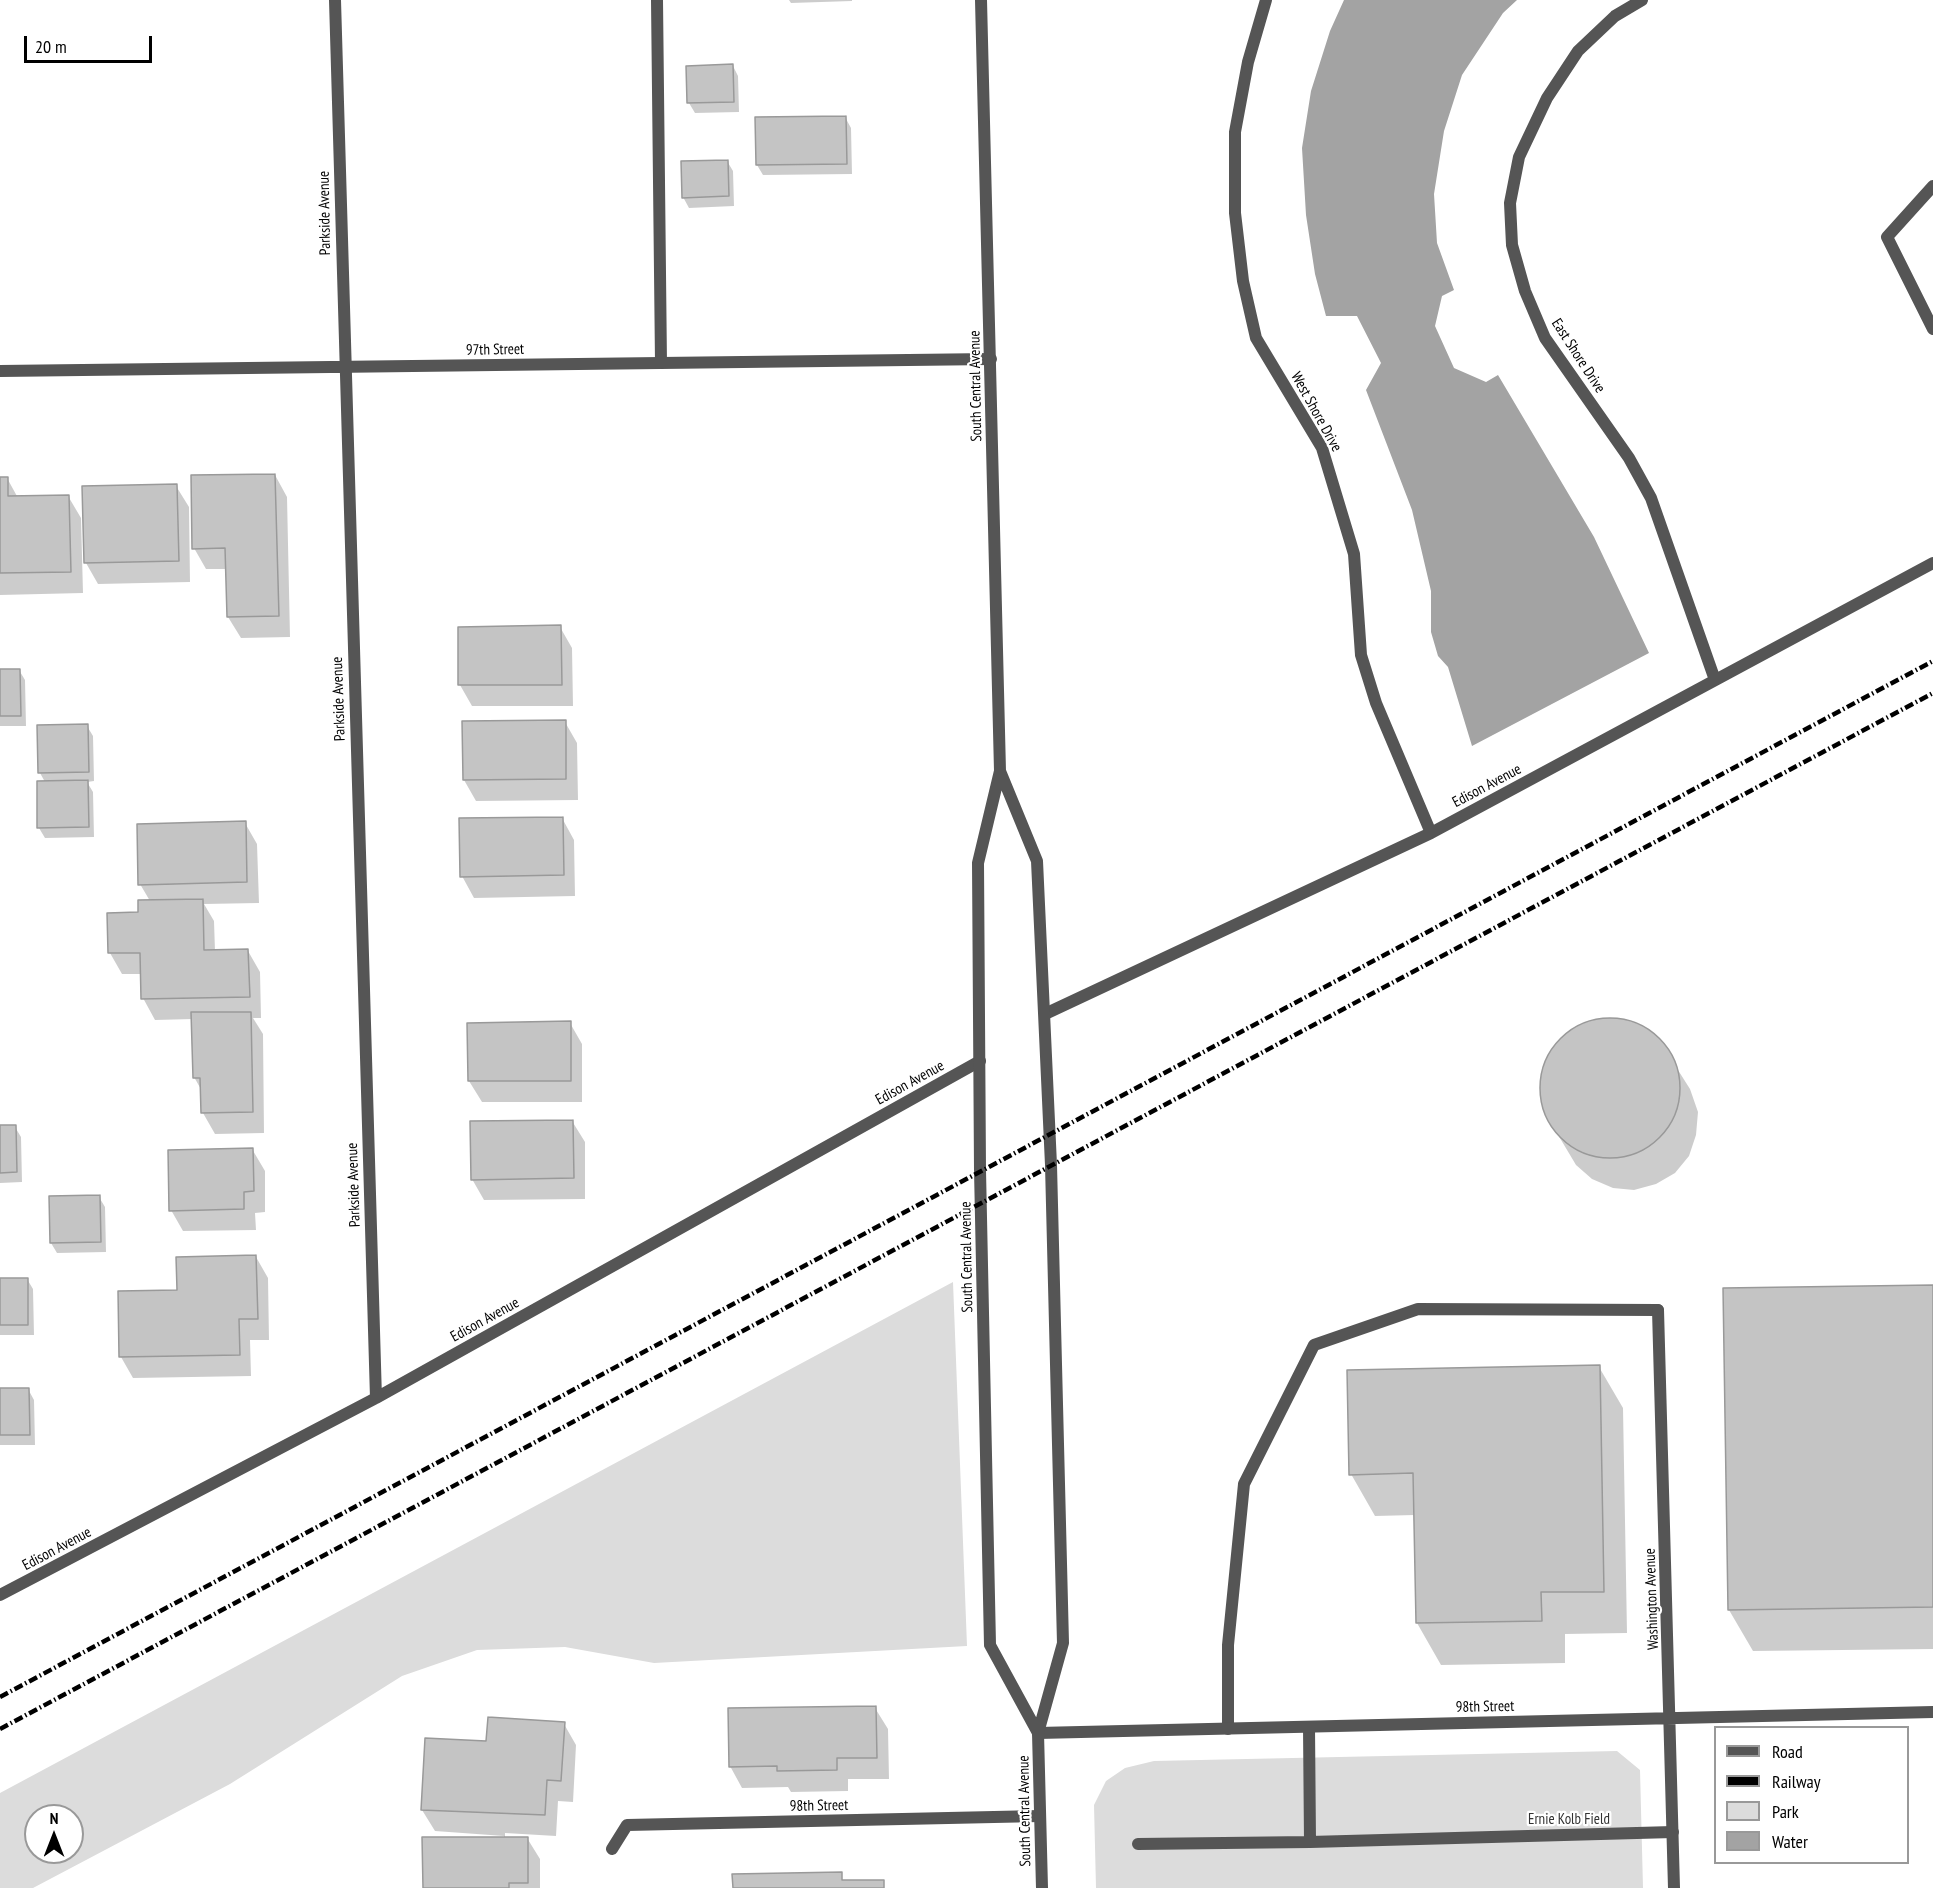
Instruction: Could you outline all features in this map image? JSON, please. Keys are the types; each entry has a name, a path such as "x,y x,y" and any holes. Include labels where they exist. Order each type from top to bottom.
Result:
{"street":[{"name":"Parkside Avenue","path":"335,0 376,1398"},
{"path":"657,0 662,363"},
{"name":"South Central Avenue","path":"981,0 1000,771 978,863 990,1645 1038,1733"},
{"name":"West Shore Drive","path":"1266,0 1248,62 1235,132 1235,213 1243,281 1256,338 1322,448 1354,554 1361,655 1376,703 1431,833"},
{"name":"East Shore Drive","path":"1642,0 1616,16 1578,51 1547,98 1519,157 1510,203 1512,245 1524,291 1545,338 1629,458 1651,498 1715,680"},
{"path":"1933,186 1887,237 1933,329"},
{"name":"97th Street","path":"0,370 991,359"},
{"name":"Edison Avenue","path":"1045,1014 1431,833 1933,563"},
{"name":"South Central Avenue","path":"1000,771 1037,861 1045,1014 1063,1643 1038,1733 1042,1888"},
{"name":"Edison Avenue","path":"0,1596 376,1398 980,1061"},
{"name":"Washington Avenue","path":"1228,1729 1228,1645 1244,1484 1314,1345 1418,1309 1658,1310 1674,1888"},
{"name":"98th Street","path":"1038,1733 1933,1712"},
{"path":"1309,1726 1310,1842"},
{"name":"98th Street","path":"612,1849 627,1825 1040,1816"},
{"path":"1138,1844 1310,1842 1673,1832"}],"green space":[{"path":"953,1282 967,1646 654,1663 565,1647 477,1650 402,1676 230,1784 84,1861 84,1804 24,1804 24,1864 78,1864 33,1888 0,1888 0,1793"},
{"name":"Ernie Kolb Field","path":"1617,1751 1640,1770 1643,1888 1096,1888 1094,1805 1106,1781 1125,1768 1154,1761"}],"water":[{"path":"1344,0 1517,0 1503,13 1462,75 1444,131 1434,194 1437,243 1454,290 1442,296 1435,326 1454,368 1486,382 1498,375 1594,537 1649,653 1472,746 1448,667 1438,656 1431,632 1431,591 1412,510 1366,390 1381,363 1357,316 1326,316 1315,274 1306,215 1302,148 1311,91 1330,31"}],"building":[{"path":"733,64 734,102 687,103 686,66"},
{"path":"846,116 847,164 756,165 755,117"},
{"path":"728,160 729,196 682,198 681,161"},
{"path":"275,474 279,616 227,617 225,548 192,549 191,475"},
{"path":"0,477 8,477 8,496 69,495 71,572 0,573"},
{"path":"177,484 179,561 84,563 82,486"},
{"path":"561,625 562,685 458,685 458,627"},
{"path":"0,669 20,669 21,716 0,716"},
{"path":"566,720 566,779 463,780 462,721"},
{"path":"88,724 89,772 38,773 37,725"},
{"path":"88,780 89,827 37,828 37,781"},
{"path":"563,817 564,875 460,877 459,818"},
{"path":"246,821 247,882 138,885 137,824"},
{"path":"203,899 204,950 248,949 250,997 141,999 140,953 108,953 107,913 138,912 138,900"},
{"path":"191,1012 251,1012 253,1112 201,1113 200,1078 193,1078"},
{"path":"1610,1018 1637,1024 1649,1030 1659,1039 1668,1049 1674,1061 1680,1088 1674,1115 1668,1127 1659,1137 1649,1146 1637,1152 1610,1158 1583,1152 1571,1146 1561,1137 1552,1127 1546,1115 1540,1088 1546,1061 1552,1049 1561,1039 1571,1030 1583,1024"},
{"path":"571,1021 571,1081 468,1081 467,1023"},
{"path":"573,1120 574,1178 471,1180 470,1121"},
{"path":"0,1125 16,1125 17,1172 0,1173"},
{"path":"253,1148 254,1191 244,1192 244,1209 169,1211 168,1150"},
{"path":"100,1195 101,1242 50,1243 49,1196"},
{"path":"256,1255 258,1319 239,1319 240,1355 119,1357 118,1291 177,1290 176,1257"},
{"path":"0,1278 28,1278 28,1325 0,1325"},
{"path":"1933,1285 1933,1607 1728,1610 1723,1288"},
{"path":"1600,1365 1604,1592 1541,1592 1542,1621 1416,1623 1413,1473 1349,1475 1347,1370"},
{"path":"0,1388 29,1388 30,1435 0,1435"},
{"path":"876,1706 877,1758 837,1758 837,1770 777,1771 777,1766 729,1767 728,1708"},
{"path":"488,1717 565,1722 561,1781 547,1780 545,1815 421,1810 425,1738 486,1741"},
{"path":"422,1837 528,1837 528,1883 509,1883 509,1888 423,1888"},
{"path":"842,1872 842,1880 884,1880 884,1888 733,1888 732,1874"}],"railway":[{"path":"0,1697 1933,661"},
{"path":"0,1729 1933,693"}]}
